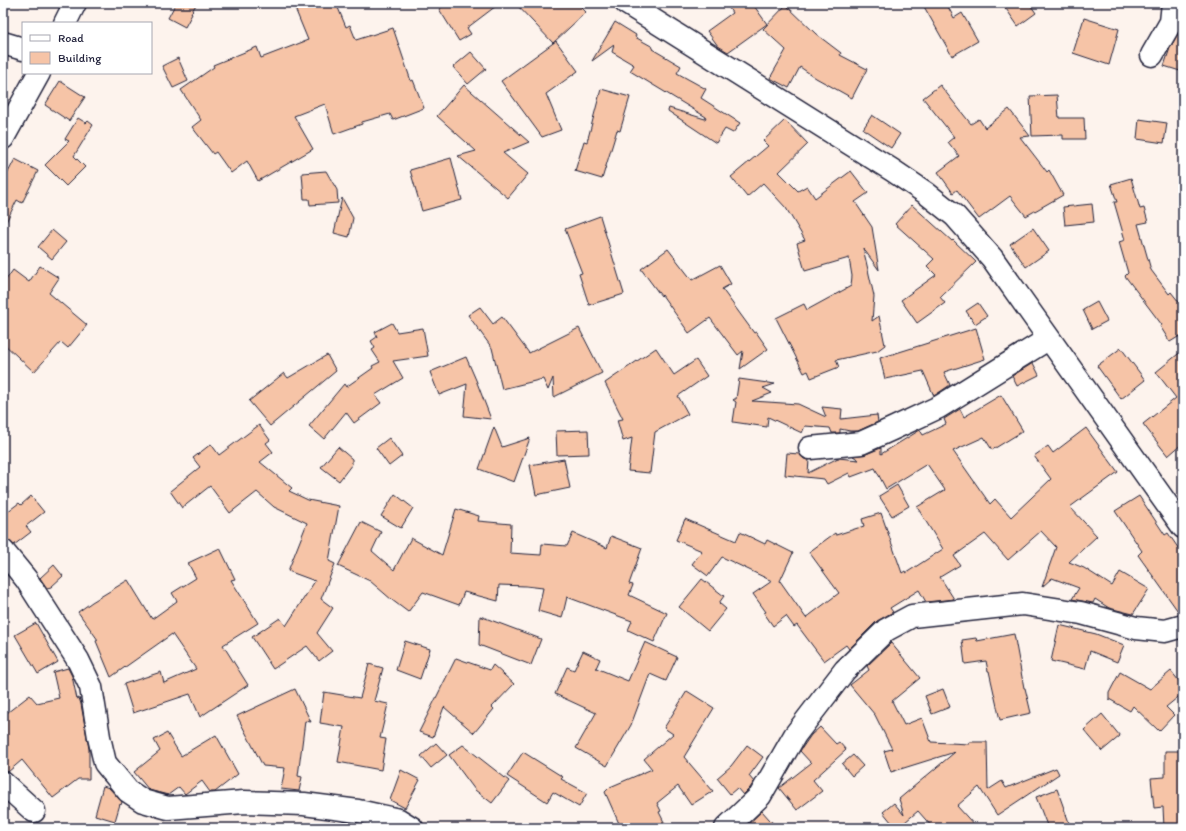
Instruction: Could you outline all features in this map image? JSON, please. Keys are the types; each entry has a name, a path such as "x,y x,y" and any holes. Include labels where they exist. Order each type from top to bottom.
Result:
{"street":[{"path":"66,22 75,3"},
{"path":"626,3 892,170 932,197 955,216 992,258 1048,339 1183,527"},
{"path":"1152,55 1171,22 1173,3"},
{"path":"3,42 22,49"},
{"path":"3,138 38,74"},
{"path":"810,448 861,443 892,429 939,407 1048,339"},
{"path":"3,551 26,579 78,660 91,687 105,763 128,791 143,801 168,808 244,802 304,804 358,811 399,820 412,828"},
{"path":"726,828 760,796 795,735 845,670 886,630 912,616 1023,604 1081,613 1136,628 1165,631 1183,626"},
{"path":"3,783 34,810"}],"building":[{"path":"176,3 197,3 185,27 168,18"},
{"path":"302,3 336,3 346,27 350,25 356,40 393,28 411,81 413,80 424,108 393,120 390,114 362,122 362,124 334,134 325,104 294,116 313,149 258,181 247,161 231,173 216,152 213,154 192,127 201,120 181,90 214,67 213,65 257,47 261,58 308,40 294,6"},
{"path":"448,3 500,3 467,28 471,34 459,41 439,9"},
{"path":"515,3 577,3 586,12 553,43"},
{"path":"726,3 752,3 767,24 728,52 718,46 707,31 732,13"},
{"path":"922,3 946,3 954,18 962,13 978,41 952,56"},
{"path":"1002,3 1029,3 1036,13 1018,26"},
{"path":"786,5 816,34 841,53 840,55 867,69 852,98 816,78 800,67 789,88 770,78 786,50 763,29"},
{"path":"1084,18 1119,29 1109,65 1073,53"},
{"path":"615,22 636,35 635,37 653,47 652,49 681,66 677,73 706,89 701,98 740,123 733,133 725,129 716,143 668,111 669,108 705,119 706,117 630,71 634,65 612,52 614,45 592,61"},
{"path":"1183,25 1183,64 1180,71 1164,66 1170,48"},
{"path":"556,41 578,71 546,94 561,130 542,137 501,81"},
{"path":"471,52 486,69 468,84 453,67"},
{"path":"178,58 188,81 173,88 162,66"},
{"path":"60,81 85,97 69,121 45,105"},
{"path":"464,85 529,142 503,153 528,174 508,198 458,156 476,151 437,116"},
{"path":"940,85 971,124 979,119 985,128 1009,109 1030,136 1020,137 1047,172 1049,170 1063,195 1026,216 1010,196 979,219 957,190 953,193 938,172 959,156 948,142 954,137 923,98"},
{"path":"601,89 630,97 620,131 617,130 602,179 575,171 584,141 587,142"},
{"path":"1057,95 1059,118 1084,118 1085,139 1063,139 1063,135 1032,136 1030,96"},
{"path":"872,115 900,134 891,148 863,129"},
{"path":"78,118 86,123 88,121 93,125 74,156 85,167 66,186 45,165 69,141 65,139"},
{"path":"1139,119 1167,123 1164,143 1137,139"},
{"path":"785,120 808,144 779,172 798,191 807,186 815,198 851,171 868,193 855,202 872,227 879,270 863,248 874,296 872,321 879,316 885,345 877,351 836,360 839,367 811,378 808,371 804,373 776,318 804,304 807,310 851,286 852,276 849,258 805,271 797,243 805,240 786,208 763,183 747,197 731,177 768,146 763,141"},
{"path":"451,158 462,200 422,211 410,170"},
{"path":"15,159 38,171 22,203 17,200 3,228 3,182"},
{"path":"326,171 337,190 338,203 310,205 309,199 304,199 302,173"},
{"path":"1131,178 1140,209 1144,208 1148,222 1138,224 1151,270 1169,294 1171,292 1183,307 1183,334 1170,342 1160,326 1162,325 1125,276 1128,273 1119,242 1125,240 1114,202 1117,202 1111,184"},
{"path":"342,198 353,218 349,237 334,233"},
{"path":"1092,204 1094,222 1065,225 1063,207"},
{"path":"912,205 976,262 940,297 945,303 917,323 901,300 936,275 927,266 934,259 895,224"},
{"path":"600,216 624,294 589,305 579,274 582,273 565,229"},
{"path":"1033,228 1049,251 1026,267 1010,244"},
{"path":"52,230 66,242 52,259 38,247"},
{"path":"668,249 692,280 720,265 731,284 722,289 754,333 756,332 768,349 740,369 743,351 738,355 710,318 689,333 641,269"},
{"path":"40,266 59,278 49,293 87,325 68,348 61,342 34,372 3,343 3,284 13,270 29,282"},
{"path":"1097,302 1107,321 1092,329 1083,310"},
{"path":"978,303 987,316 975,324 966,311"},
{"path":"480,307 493,324 502,317 529,353 579,328 602,373 554,397 553,378 548,390 543,379 502,389 492,348 468,315"},
{"path":"392,323 397,332 423,328 428,356 393,361 403,378 375,395 381,403 354,423 346,412 324,439 309,426 344,384 346,387 373,368 372,366 380,362 372,350 375,348 371,341 377,337 375,332"},
{"path":"976,328 985,359 944,372 950,385 934,396 923,371 885,379 880,358"},
{"path":"656,348 674,375 696,360 707,376 678,396 688,414 655,432 650,473 628,471 632,438 623,441 617,420 623,419 605,383"},
{"path":"1121,348 1145,380 1121,399 1097,366"},
{"path":"1183,350 1183,443 1168,456 1143,424 1176,398 1156,372"},
{"path":"327,355 336,371 270,426 249,401 284,373 288,378"},
{"path":"466,357 491,419 464,416 467,384 439,395 430,372"},
{"path":"1033,363 1039,375 1017,386 1012,376"},
{"path":"739,379 775,384 763,388 772,393 752,401 798,404 826,417 822,407 842,409 841,419 877,415 878,422 858,431 840,429 840,433 832,433 830,428 805,426 802,433 768,417 767,427 733,422 736,402 733,400 736,399"},
{"path":"1001,395 1023,431 992,450 984,437 953,451 990,504 995,499 1011,517 1051,479 1034,456 1048,446 1053,453 1086,428 1118,472 1070,507 1097,536 1069,562 1084,568 1112,586 1120,572 1149,589 1133,614 1109,608 1095,599 1093,603 1072,599 1079,588 1052,578 1042,587 1056,547 1041,531 1008,560 985,534 954,556 960,565 940,577 954,599 926,602 919,590 890,608 893,612 877,621 849,649 846,645 824,661 797,625 794,627 786,616 773,626 764,613 766,612 753,594 772,581 722,557 708,576 692,564 702,551 676,540 685,519 736,541 740,532 765,544 767,540 793,553 780,581 806,618 839,593 809,552 835,533 836,535 864,526 862,519 881,513 902,573 905,571 906,573 943,549 917,507 945,490 927,464 886,489 875,468 851,477 849,473 827,484 824,479 785,475 787,453 799,454 804,459 809,460 808,473 838,458 859,460 853,456 866,454 881,448 881,454 920,430 923,435 946,424 944,419 960,409 964,417"},
{"path":"259,425 270,440 266,443 273,452 260,462 292,488 289,491 308,500 339,506 329,561 335,564 321,599 333,608 317,633 332,651 319,661 307,646 273,669 252,637 280,618 286,626 315,581 288,571 307,523 274,507 257,492 230,513 210,486 182,508 170,491 200,467 193,458 211,444 219,455"},
{"path":"494,427 502,447 530,438 514,482 479,469"},
{"path":"588,430 589,454 557,455 556,431"},
{"path":"389,438 402,456 389,466 376,448"},
{"path":"338,447 352,459 352,464 339,481 321,467"},
{"path":"564,459 570,488 536,495 530,465"},
{"path":"897,485 909,506 892,516 879,496"},
{"path":"395,494 413,508 401,528 381,516"},
{"path":"31,496 44,512 26,526 31,532 14,545 3,536 3,515 19,503 21,505"},
{"path":"1139,496 1165,535 1168,533 1183,555 1183,614 1180,614 1138,555 1142,551 1115,511"},
{"path":"456,509 479,516 478,521 511,524 510,553 541,555 542,544 567,546 573,533 607,548 611,536 642,548 629,584 633,585 629,595 667,613 654,642 628,630 632,621 567,597 562,618 538,611 543,588 499,585 498,601 464,592 459,605 423,592 408,612 370,581 338,566 361,522 381,532 372,551 394,570 411,538 442,555"},
{"path":"220,548 235,579 231,580 258,623 223,645 248,685 200,717 190,694 133,713 124,684 161,672 164,683 196,669 172,634 111,677 96,641 98,640 78,612 128,580 152,619 177,601 172,593 196,578 188,563"},
{"path":"54,565 63,576 51,587 47,588 40,578"},
{"path":"702,579 724,596 719,603 726,609 708,631 679,607"},
{"path":"480,616 541,639 531,665 479,645"},
{"path":"36,623 58,662 38,674 15,635"},
{"path":"1059,625 1096,634 1124,645 1117,662 1090,651 1085,669 1051,661"},
{"path":"1014,634 1024,688 1031,713 1000,720 986,661 965,664 962,640 976,638 977,641"},
{"path":"405,641 430,649 420,679 396,670"},
{"path":"645,642 677,657 666,681 650,674 631,725 607,766 576,748 596,713 555,694 567,667 574,670 583,651 600,659 596,668 628,681"},
{"path":"891,643 920,678 892,701 904,725 922,718 931,742 969,744 969,742 987,742 988,790 1002,781 1006,788 1056,768 1059,774 997,815 979,787 957,806 977,828 933,828 918,811 898,828 896,828 883,812 894,803 904,815 899,799 955,752 891,772 884,751 892,749 875,715 850,685 869,670 867,666"},
{"path":"456,658 490,670 493,665 514,684 492,707 494,709 474,733 444,707 433,737 419,732"},
{"path":"369,664 383,668 374,701 388,704 380,738 386,739 381,770 338,762 344,727 320,723 324,692 360,698"},
{"path":"68,668 72,676 77,699 79,698 81,704 89,749 89,779 78,779 53,798 22,760 8,772 3,771 3,716 30,695 37,703 59,698 53,672"},
{"path":"1171,671 1183,686 1183,693 1166,707 1174,715 1159,731 1133,706 1130,711 1109,699 1109,693 1120,672 1150,689"},
{"path":"295,689 311,722 305,721 298,776 302,777 299,791 281,789 285,768 263,766 237,716"},
{"path":"943,689 950,707 932,714 925,696"},
{"path":"687,691 714,708 684,757 713,791 691,805 678,786 657,803 661,811 659,812 667,828 621,828 605,792 610,787 652,769 644,759 673,734 664,728"},
{"path":"1102,714 1120,736 1102,751 1084,730"},
{"path":"820,727 836,744 839,742 846,750 813,780 822,791 797,810 779,788 811,763 800,751 811,735"},
{"path":"167,733 181,756 216,735 238,774 215,792 210,792 202,781 185,794 179,787 168,795 149,790 134,772 160,751 154,740"},
{"path":"436,743 447,755 431,768 421,756"},
{"path":"463,745 509,781 492,803 475,790 449,755"},
{"path":"747,745 763,757 749,776 754,782 750,788 743,795 737,788 730,794 717,778 731,766"},
{"path":"1165,751 1183,751 1183,828 1164,828 1163,807 1154,808 1151,778 1165,777"},
{"path":"523,752 563,777 561,779 587,793 579,807 553,792 547,802 507,776"},
{"path":"853,755 863,766 852,776 842,764"},
{"path":"401,770 420,780 405,808 390,800"},
{"path":"103,786 109,788 122,802 115,821 95,815"},
{"path":"1057,789 1071,828 1048,828 1036,797"},
{"path":"762,811 777,828 744,828"}]}
